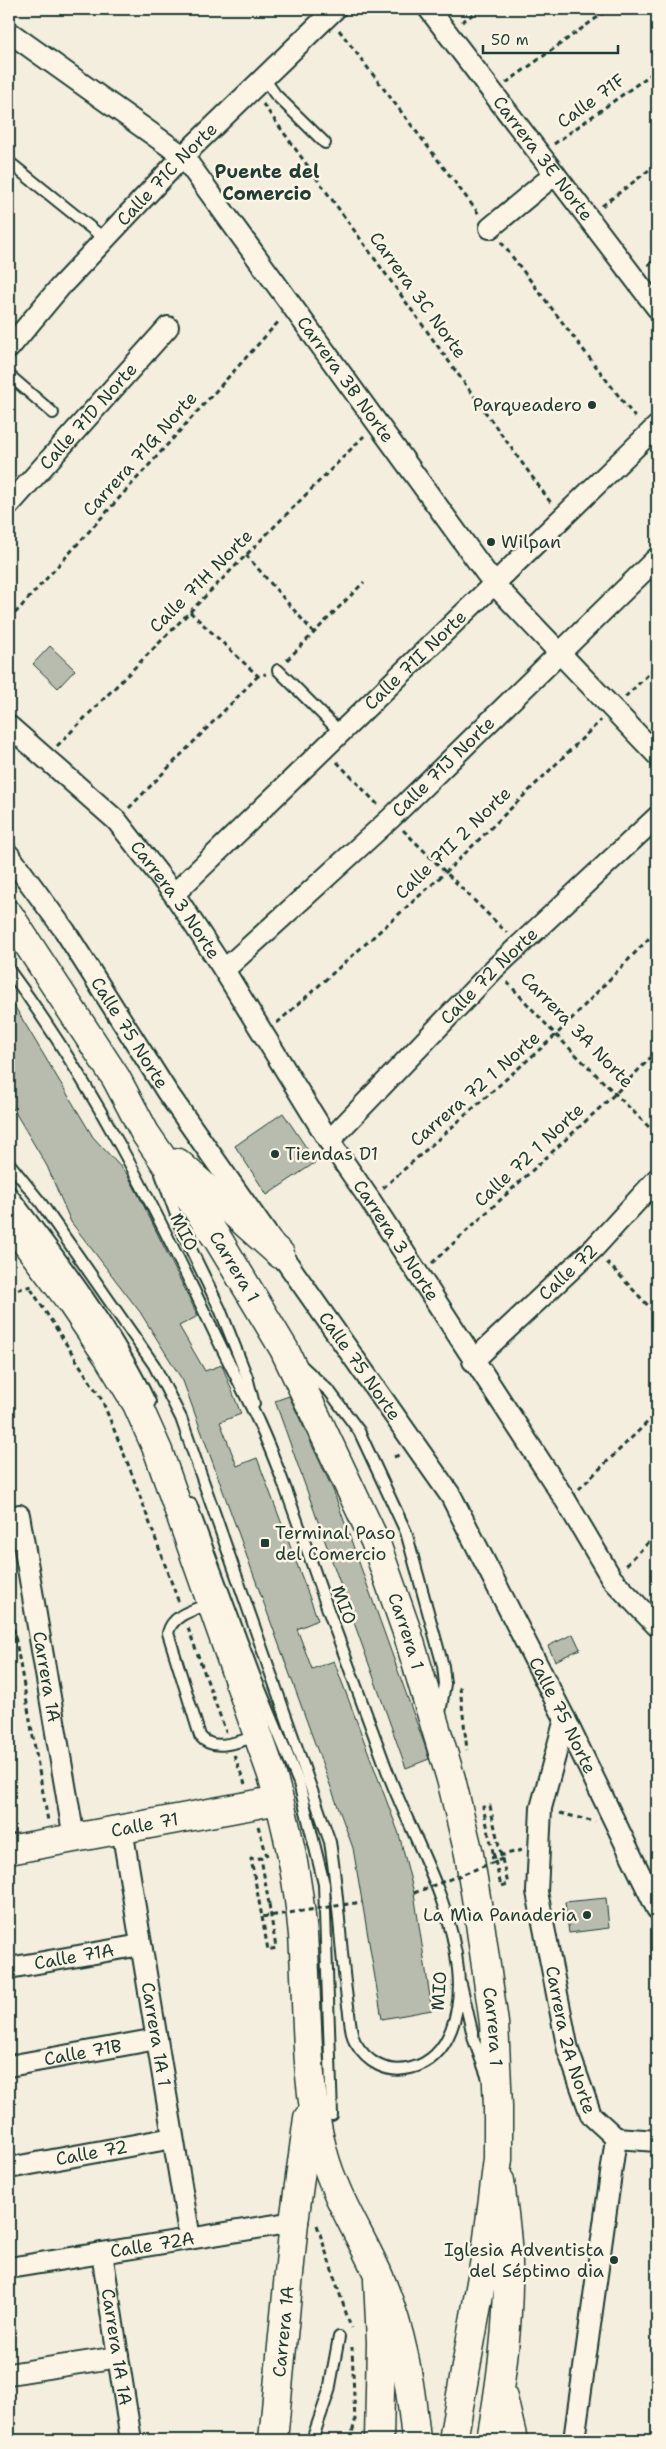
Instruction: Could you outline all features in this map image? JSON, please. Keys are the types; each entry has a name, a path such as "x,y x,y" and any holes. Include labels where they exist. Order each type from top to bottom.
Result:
{"main road":[{"name":"Carrera 1","path":"9,915 116,1078 145,1133 219,1241 284,1349 375,1541 407,1632 453,1789 472,1874 494,2023 498,2106 498,2159 486,2254 453,2440"},
{"path":"145,1133 280,1254"},
{"path":"9,1220 71,1302 137,1404 158,1451 232,1659 268,1733 293,1868 302,1933 312,2092 323,2153 341,2197 377,2273 400,2332 411,2381 416,2440"},
{"name":"Calle 71","path":"9,1850 279,1800"},
{"name":"Carrera 1A","path":"273,2440 296,2211 312,2092"},
{"path":"491,2440 500,2386 508,2307 508,2265 498,2159"},
{"path":"377,2273 381,2342 379,2440"},
{"path":"500,2386 513,2440"}],"street":[{"name":"Calle 71C Norte","path":"9,348 60,287 183,156 257,82 335,9"},
{"name":"Carrera 3E Norte","path":"428,9 448,32 657,308"},
{"name":"Carrera 3B Norte","path":"9,32 183,156 494,584 657,755"},
{"path":"490,228 555,174"},
{"name":"Calle 71D Norte","path":"9,505 168,327"},
{"name":"Calle 71I Norte","path":"174,894 657,426"},
{"name":"Calle 71J Norte","path":"224,970 391,818 657,558"},
{"name":"Carrera 3 Norte","path":"9,726 117,821 174,894 224,970 329,1141 370,1200 473,1361 566,1501 612,1579 657,1626"},
{"name":"Calle 72 Norte","path":"329,1141 494,969 657,817"},
{"name":"Calle 75 Norte","path":"9,855 65,931 167,1092 451,1496 566,1719 657,1909"},
{"name":"Calle 72","path":"473,1361 594,1248 657,1179"},
{"name":"Carrera 1A","path":"19,1515 63,1840"},
{"name":"Carrera 2A Norte","path":"566,1719 541,1808 537,1892 568,2050 591,2115 616,2138"},
{"name":"Carrera 1A 1","path":"122,1829 190,2239"},
{"name":"Calle 71A","path":"9,1968 141,1945"},
{"name":"Calle 71B","path":"9,2066 157,2039"},
{"name":"Calle 72","path":"9,2168 173,2138"},
{"path":"574,2440 616,2138 657,2141"},
{"name":"Calle 72A","path":"9,2268 190,2239 296,2211"},
{"name":"Carrera 1A 1A","path":"102,2253 131,2440"},
{"path":"9,2374 118,2357"}],"lane":[{"path":"257,82 275,94 325,143"},
{"path":"9,162 106,240"},
{"path":"9,375 54,413"},
{"path":"278,670 340,733"},
{"name":"MIO","path":"9,970 82,1077 168,1234 258,1422 304,1540 386,1769 432,1877 450,1927 458,1971 456,2008 451,2031 442,2048 429,2062 413,2068 394,2071 372,2063 353,2040 344,1978 336,1883 330,1842 180,1418 154,1364 41,1203 9,1163"},
{"path":"145,1133 182,1231 227,1326 247,1377 258,1422"},
{"path":"9,1190 116,1341 140,1379 154,1410"},
{"path":"68,1272 106,1355"},
{"path":"186,1489 268,1733 299,1783 324,1884 332,2115"},
{"path":"212,1602 183,1614 170,1626 168,1633 200,1736 204,1742 212,1745 230,1743 268,1733"},
{"path":"458,1971 474,2040 498,2106"},
{"path":"312,2440 329,2391 338,2337"}],"path":[{"path":"448,32 480,9"},
{"path":"493,92 609,9"},
{"name":"Calle 71F","path":"540,154 657,70"},
{"name":"Carrera 3C Norte","path":"257,82 562,518"},
{"path":"588,216 657,164"},
{"name":"Carrera 71G Norte","path":"9,620 292,306"},
{"name":"Calle 71H Norte","path":"46,758 376,423"},
{"path":"246,556 314,633"},
{"path":"117,821 258,676 278,670 364,582"},
{"path":"190,612 258,676"},
{"name":"Calle 71I 2 Norte","path":"263,1035 446,872 657,666"},
{"name":"Carrera 3A Norte","path":"324,749 519,946"},
{"name":"Carrera 72 1 Norte","path":"370,1200 556,1035 657,930"},
{"name":"Carrera 3A Norte","path":"494,969 556,1035 657,1135"},
{"name":"Calle 72 1 Norte","path":"418,1276 616,1093 657,1051"},
{"path":"594,1248 657,1315"},
{"path":"24,1280 102,1400 130,1469 230,1743 252,1805 269,1862"},
{"path":"566,1501 657,1413"},
{"path":"612,1579 657,1534"},
{"path":"9,1602 63,1840"},
{"path":"460,1684 468,1757"},
{"path":"490,1806 508,1884 501,1886 495,1857 493,1852 483,1807 490,1806"},
{"path":"559,1813 607,1824 615,1821"},
{"path":"486,1859 538,1846"},
{"path":"261,1858 270,1913 276,1948 268,1950 251,1859 261,1858"},
{"path":"414,1893 502,1859"},
{"path":"262,1918 362,1902"},
{"path":"270,1913 277,1911 278,1921"},
{"path":"279,1930 280,1950"},
{"path":"296,2211 313,2210 351,2330"},
{"path":"350,2440 355,2422 352,2340"}],"building":[{"path":"50,646 75,670 58,688 33,664"},
{"name":"Terminal Paso del Comercio","path":"9,997 93,1137 127,1174 139,1196 198,1316 179,1326 205,1371 222,1365 241,1414 220,1422 237,1466 257,1458 318,1620 297,1629 312,1669 334,1661 399,1834 414,1893 432,2010 382,2019 353,1848 183,1381 140,1312 71,1222 47,1166 9,1102"},
{"name":"Tiendas D1","path":"283,1113 316,1162 267,1195 235,1146"},
{"name":"Terminal Paso del Comercio","path":"289,1396 333,1490 425,1746 429,1759 406,1768 275,1401"},
{"path":"573,1634 580,1649 555,1661 548,1646"},
{"name":"La Mìa Panaderia","path":"606,1898 609,1928 569,1933 565,1902"}],"place":[{"name":"Parqueadero","path":"592,405"},
{"name":"Wilpan","path":"491,542"},
{"name":"Tiendas D1","path":"275,1154"},
{"name":"Terminal Paso del Comercio","path":"265,1543"},
{"name":"La Mìa Panaderia","path":"587,1915"},
{"name":"Iglesia Adventista del Séptimo dia","path":"614,2260"}],"district":[{"name":"Puente del Comercio","path":"267,182"}]}
